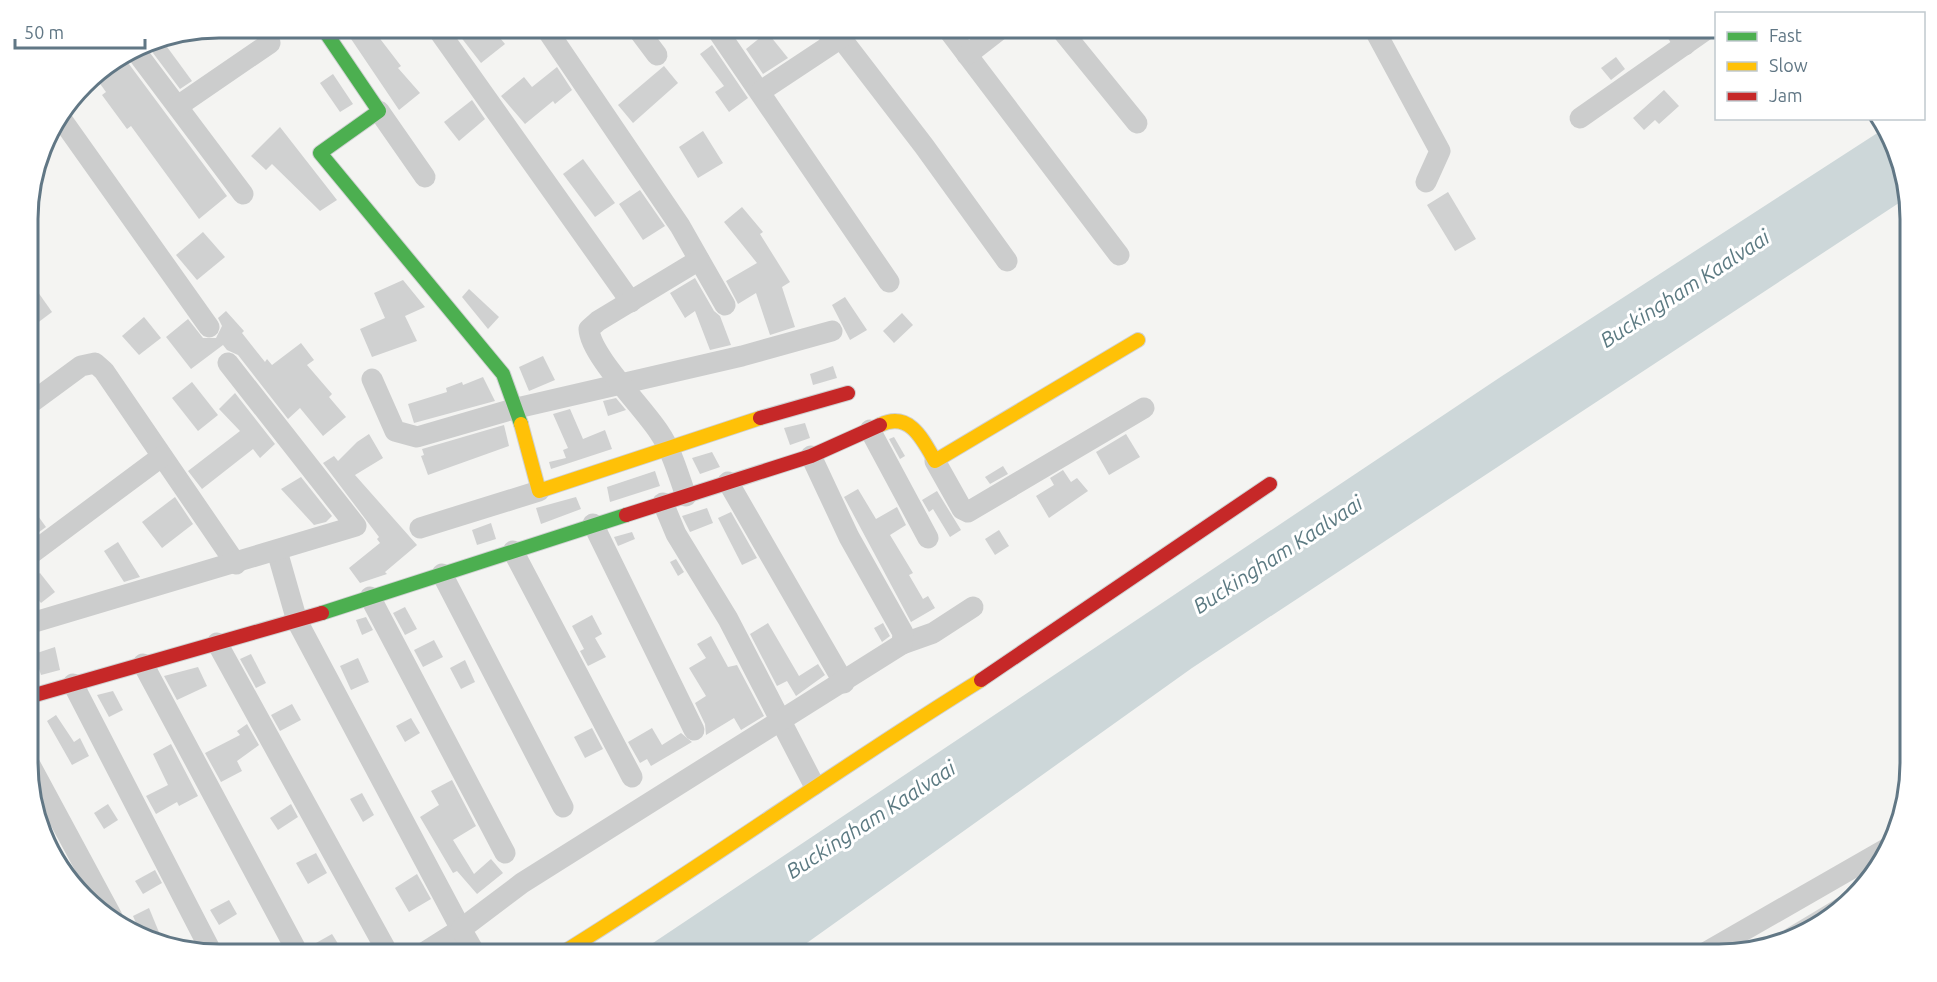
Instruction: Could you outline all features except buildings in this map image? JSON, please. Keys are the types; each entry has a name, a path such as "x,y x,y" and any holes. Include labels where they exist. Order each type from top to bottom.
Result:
{"street":[{"path":"329,38 425,177"},
{"path":"444,38 631,302"},
{"path":"552,38 680,226 725,305"},
{"path":"644,38 657,55"},
{"path":"723,38 889,282"},
{"path":"761,91 840,38"},
{"path":"842,38 919,138 1008,261"},
{"path":"954,38 1119,255"},
{"path":"967,55 989,38"},
{"path":"1068,38 1137,123"},
{"path":"1379,38 1440,151 1426,183"},
{"path":"1680,38 1685,45"},
{"path":"1580,118 1695,38"},
{"path":"178,106 270,43"},
{"path":"139,56 243,194"},
{"path":"379,111 320,153 503,374 517,408 538,491"},
{"path":"65,124 209,327"},
{"path":"686,496 669,449 637,401 622,385 594,346 589,329 699,260"},
{"path":"372,379 395,431 417,437 517,408 742,357 832,331"},
{"path":"934,461 1138,340"},
{"path":"38,398 81,366 95,363 104,371 236,564"},
{"path":"38,621 236,564 356,526 228,363"},
{"path":"420,528 771,414 848,393"},
{"path":"38,694 297,621 593,524 811,456 890,420 906,421 918,433 962,508 968,512 1144,408"},
{"path":"870,430 928,538"},
{"path":"811,456 849,537 903,633 902,644"},
{"path":"38,549 161,457"},
{"path":"728,482 844,683"},
{"path":"577,944 656,895 875,745 1013,661 1270,484"},
{"path":"663,502 676,534 728,619 814,785"},
{"path":"593,524 694,730"},
{"path":"277,551 297,621 470,944"},
{"path":"513,551 632,777"},
{"path":"442,574 563,807"},
{"path":"370,597 505,853"},
{"path":"437,944 522,883 844,683 902,644 933,633 973,607"},
{"path":"217,643 383,944"},
{"path":"143,664 293,944"},
{"path":"74,684 207,944"},
{"path":"39,781 105,904"},
{"path":"1720,944 1874,856"}],"water":[{"name":"Buckingham Kaalvaai","path":"1878,133 1886,149 1893,172 1899,203 1192,668 805,944 651,944 1502,376"}],"traffic: fast":[{"path":"329,38 379,111 320,153 503,374 521,424"},
{"path":"322,613 626,515"}],"traffic: slow":[{"path":"880,425 899,421 907,424 920,436 935,461 1138,340"},
{"path":"521,424 539,491 760,418"},
{"path":"577,944 981,680"}],"traffic: jam":[{"path":"760,418 848,393"},
{"path":"626,515 811,456 880,425"},
{"path":"981,680 1270,484"},
{"path":"38,694 322,613"}]}
